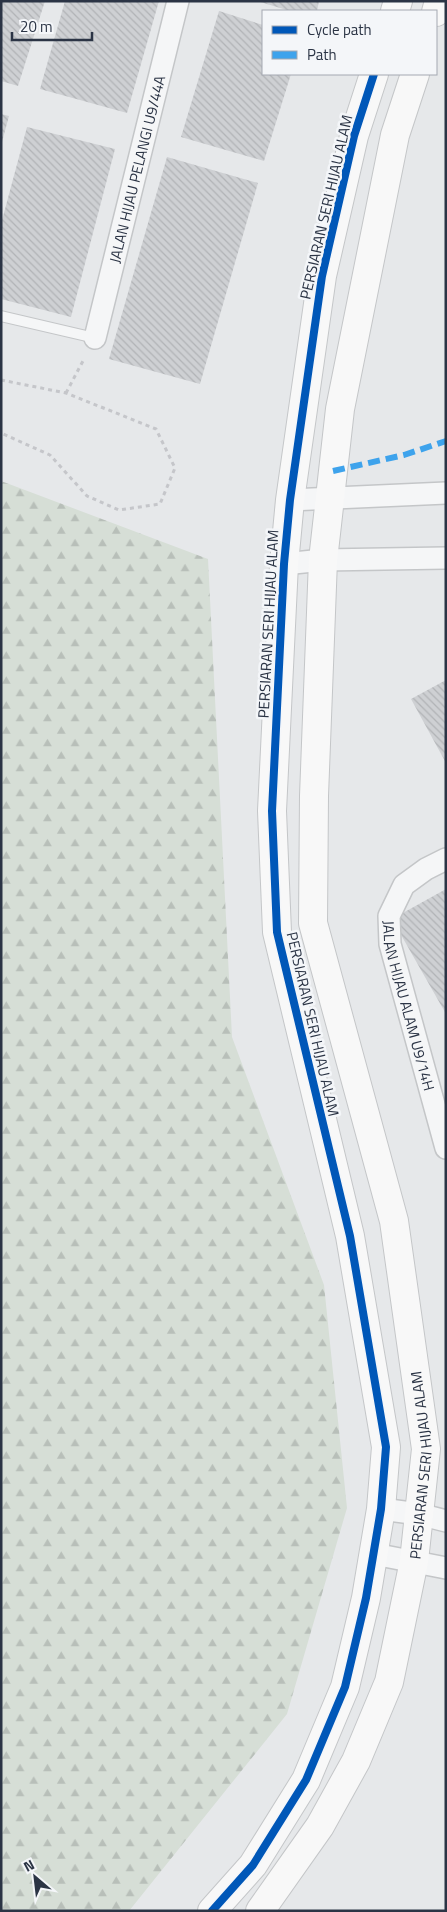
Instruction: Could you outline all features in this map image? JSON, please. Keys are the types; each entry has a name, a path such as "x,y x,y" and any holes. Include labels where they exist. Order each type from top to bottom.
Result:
{"street":[{"name":"JALAN HIJAU PELANGI U9/44A","path":"95,338 178,1"},
{"name":"PERSIARAN SERI HIJAU ALAM","path":"212,1911 253,1865 306,1780 345,1687 366,1598 381,1510 386,1447 350,1236 277,932 272,811 284,564 290,500 322,276 354,136 374,75"},
{"name":"PERSIARAN SERI HIJAU ALAM","path":"260,1911 320,1826 356,1761 389,1682 414,1561 426,1449 394,1221 313,923 314,796 323,560 340,409 395,135 415,75"},
{"path":"290,500 446,493"},
{"path":"284,564 323,560 446,558"},
{"name":"JALAN HIJAU ALAM U9/14H","path":"446,859 404,885 389,916 390,944 443,1123 446,1148"},
{"path":"381,1510 419,1514 446,1521"},
{"path":"374,1554 446,1568"}],"lane":[{"path":"1,316 95,338"}],"path":[{"path":"66,394 95,338"},
{"path":"1,380 66,394 156,429 175,468 160,504 119,510 87,496 50,455 1,433"}],"green space":[{"path":"1,481 208,559 232,1037 324,1285 347,1508 287,1714 129,1911 1,1911"}],"building":[{"path":"1,1 45,1 18,86 1,81"},
{"path":"65,1 159,1 127,113 40,89"},
{"path":"257,1 319,1 317,10 287,10"},
{"path":"219,11 262,25 262,75 291,75 264,161 181,137"},
{"path":"1,114 9,116 2,142 1,142"},
{"path":"27,127 115,149 71,317 1,299 1,224"},
{"path":"167,157 258,183 200,384 109,359"},
{"path":"446,680 446,763 411,699"},
{"path":"446,889 446,1014 392,919"}],"marked path":[{"path":"333,471 404,455 446,441"}],"cycle path":[{"path":"212,1911 253,1865 306,1780 345,1687 366,1598 381,1509 386,1447 350,1236 277,932 272,811 284,564 290,500 322,276 354,136 374,75"}]}
